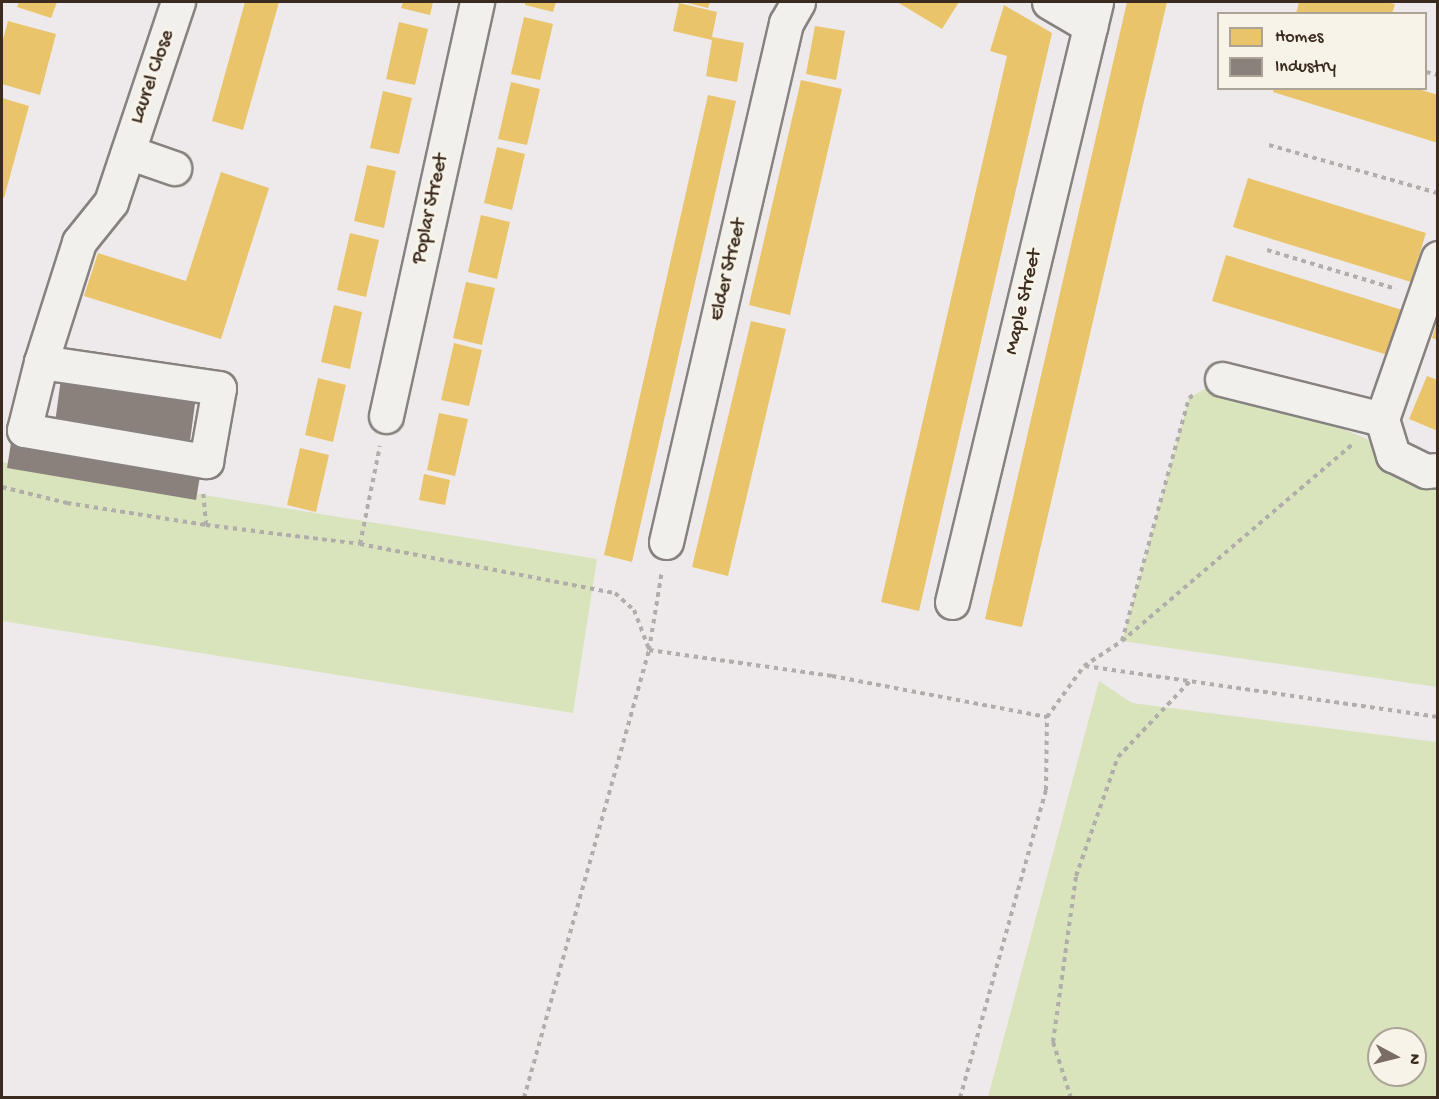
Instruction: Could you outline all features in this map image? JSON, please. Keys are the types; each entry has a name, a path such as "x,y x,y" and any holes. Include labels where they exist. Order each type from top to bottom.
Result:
{"street":[{"name":"Laurel Close","path":"41,362 219,388 206,461 24,430 41,362 79,242 111,202 178,2"},
{"name":"Poplar Street","path":"386,416 477,2"},
{"name":"Elder Street","path":"666,542 786,23 798,2"},
{"path":"1049,2 1093,14"},
{"name":"Maple Street","path":"952,602 1093,14"},
{"path":"128,152 174,168"},
{"path":"1437,258 1382,419 1393,455 1426,471 1437,470"},
{"path":"1222,379 1382,419"}],"path":[{"path":"1269,145 1437,193"},
{"path":"1267,250 1425,298"},
{"path":"1122,641 1189,398 1222,379"},
{"path":"360,544 386,416"},
{"path":"960,1098 1046,790 1047,717 1084,666 1122,641 1382,419"},
{"path":"2,487 68,503 206,525 360,544 615,593 634,610 649,650"},
{"path":"202,499 206,525"},
{"path":"524,1098 649,650 666,542"},
{"path":"649,650 832,676 1047,717"},
{"path":"1084,666 1437,717"},
{"path":"1071,1098 1053,1042 1076,876 1118,758 1190,681"}],"green space":[{"path":"1222,379 1367,439 1384,456 1437,484 1437,687 1122,641 1189,398"},
{"path":"2,462 597,559 573,713 2,621"},
{"path":"1099,681 1132,703 1437,742 1437,1097 988,1097"}],"building: Homes":[{"path":"19,2 57,2 51,18 17,7"},
{"path":"245,2 279,2 243,130 212,121"},
{"path":"403,2 433,2 430,15 401,8"},
{"path":"525,2 556,2 553,12 525,5"},
{"path":"684,2 710,2 708,8"},
{"path":"897,2 959,2 942,29"},
{"path":"1127,2 1167,2 1022,627 985,619"},
{"path":"1299,2 1395,4 1393,12 1296,12"},
{"path":"679,3 717,12 712,37 744,43 737,82 706,76 712,40 673,31"},
{"path":"1004,5 1052,33 919,611 881,602 1007,56 990,51"},
{"path":"524,17 553,24 540,80 511,74"},
{"path":"8,21 56,34 40,95 2,84 2,43"},
{"path":"399,22 428,29 415,85 386,79"},
{"path":"815,26 845,31 836,80 806,74"},
{"path":"801,80 842,89 790,315 749,305"},
{"path":"511,82 540,89 527,145 498,139"},
{"path":"1274,90 1422,90 1438,95 1438,143 1273,92"},
{"path":"383,91 412,98 399,154 370,148"},
{"path":"708,95 736,101 632,562 604,555"},
{"path":"2,98 29,106 4,198 2,197"},
{"path":"497,147 525,154 512,210 484,203"},
{"path":"367,165 396,171 384,228 354,221"},
{"path":"221,172 269,188 221,339 84,296 98,253 186,281"},
{"path":"1248,178 1426,233 1411,282 1233,227"},
{"path":"481,215 510,222 497,279 468,272"},
{"path":"350,233 379,240 366,297 337,290"},
{"path":"1226,255 1402,310 1388,355 1212,301"},
{"path":"466,282 495,288 482,345 453,338"},
{"path":"334,305 362,312 350,369 321,362"},
{"path":"751,321 786,329 728,576 692,567"},
{"path":"1438,323 1438,340 1432,338"},
{"path":"454,343 482,350 469,406 441,400"},
{"path":"1427,376 1438,380 1438,431 1409,419"},
{"path":"318,378 346,385 333,442 305,435"},
{"path":"439,413 468,419 455,476 427,470"},
{"path":"300,448 329,455 316,512 287,505"},
{"path":"424,474 450,480 445,505 419,500"}],"building: Industry":[{"path":"61,378 196,396 190,441 55,423"},
{"path":"11,443 200,476 196,500 7,468"}]}
